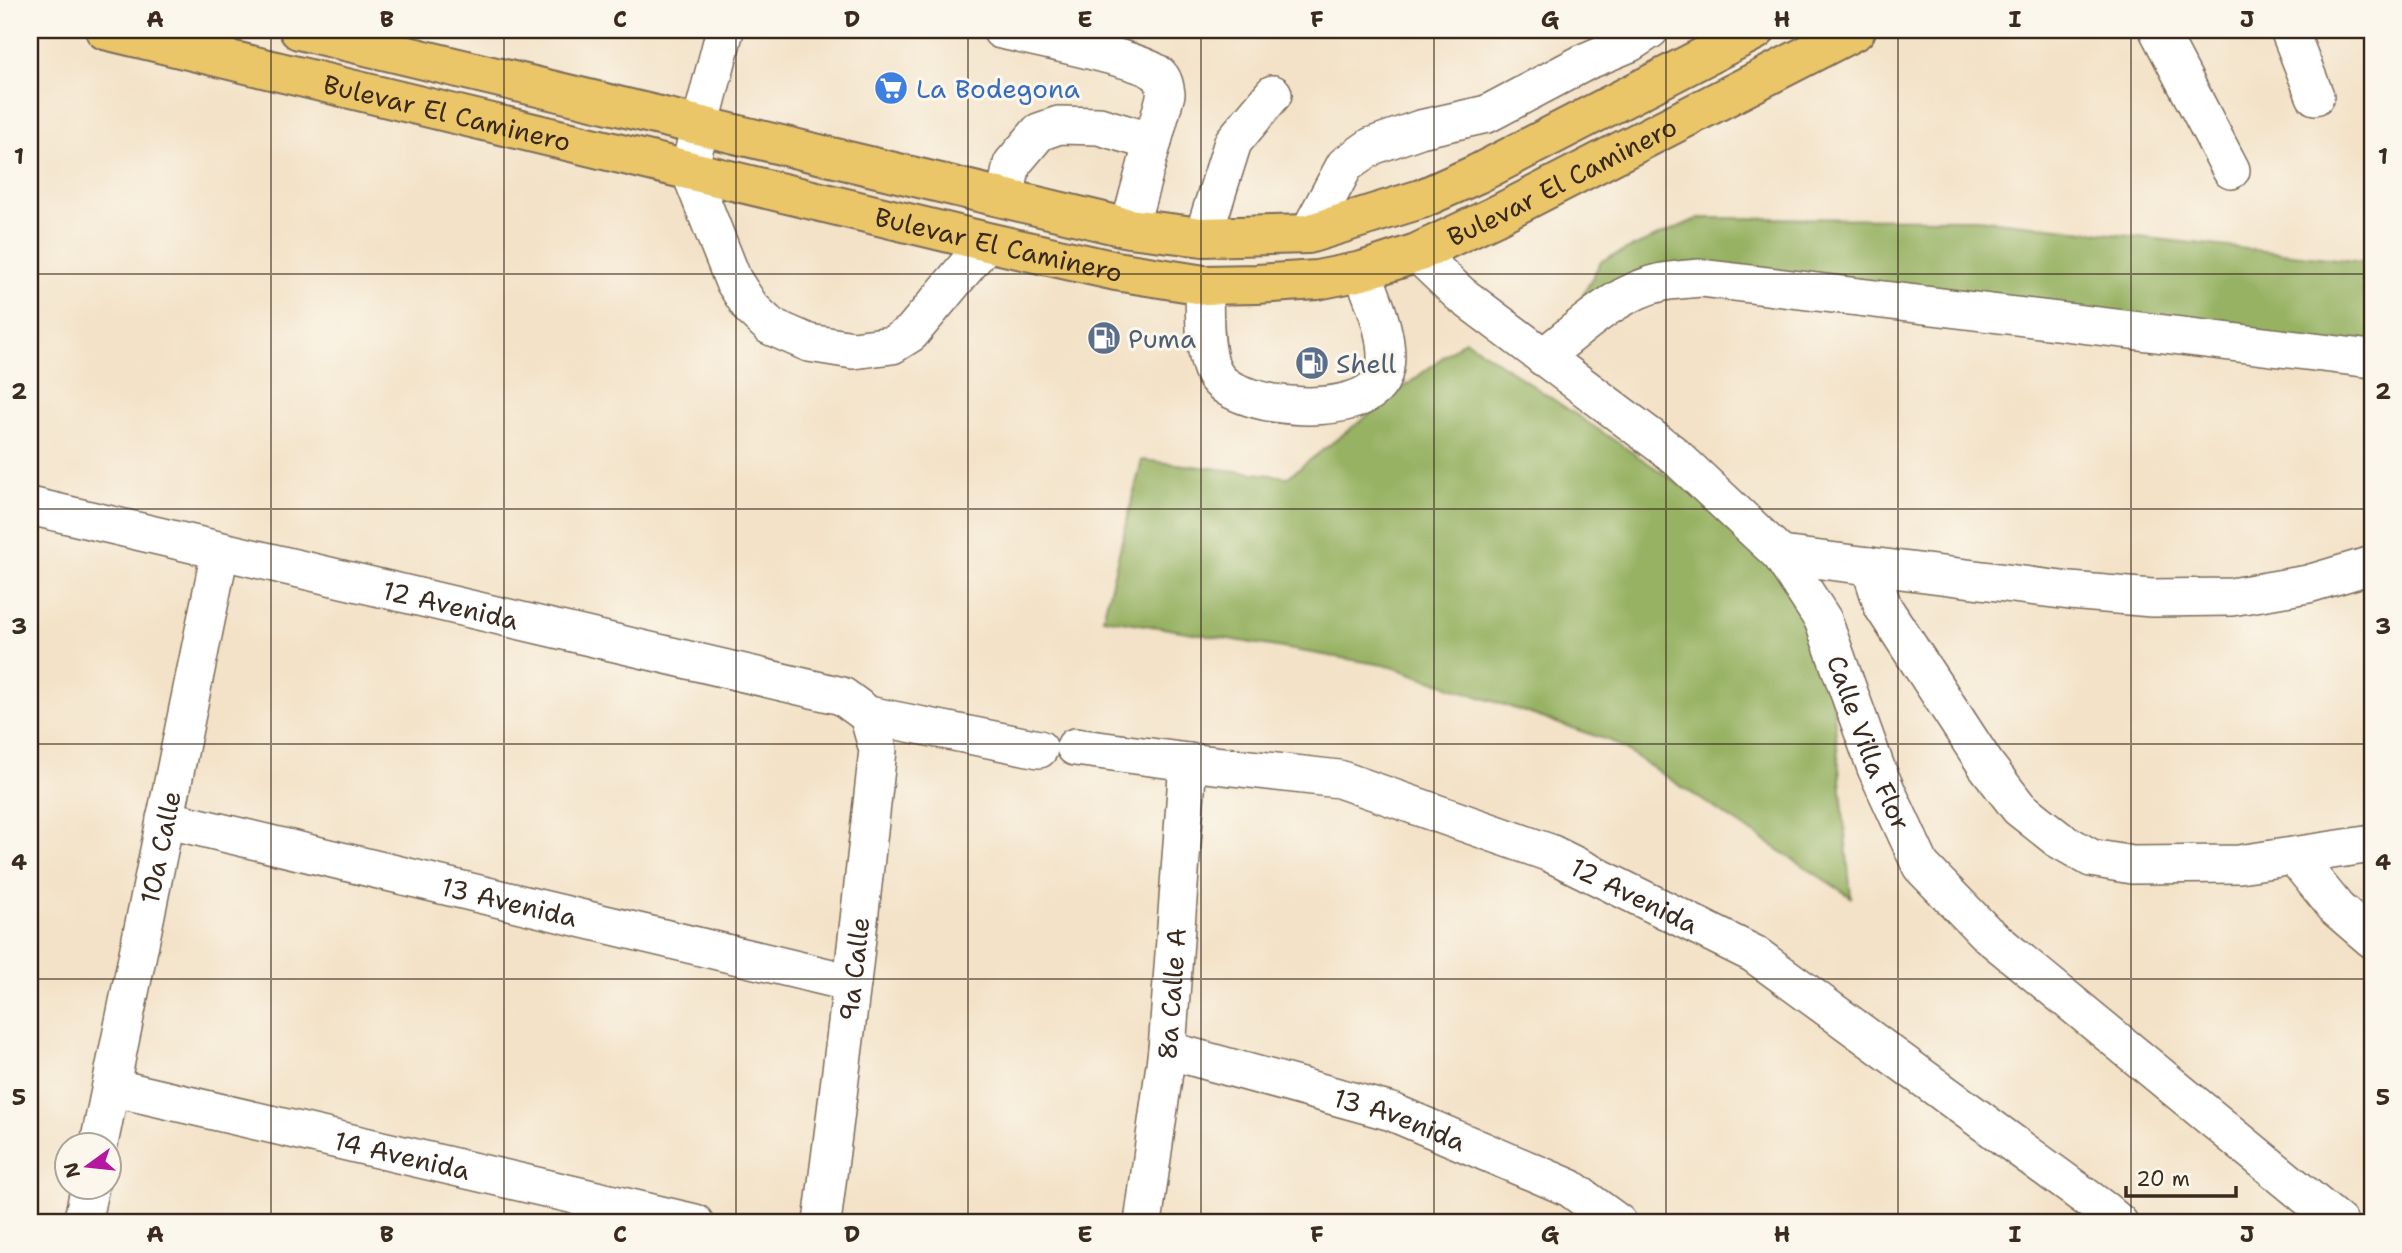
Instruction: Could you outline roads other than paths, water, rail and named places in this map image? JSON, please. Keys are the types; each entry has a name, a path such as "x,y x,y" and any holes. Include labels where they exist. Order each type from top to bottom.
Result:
{"main road":[{"name":"Bulevar El Caminero","path":"105,30 987,242 1115,271 1203,285 1317,280 1362,271 1417,253 1495,216 1856,30"},
{"name":"Bulevar El Caminero","path":"299,30 1129,228 1203,237 1308,234 1420,199 1477,174 1756,30"},
{"path":"448,111 460,68"},
{"path":"1389,208 1417,253"}],"street":[{"path":"725,30 689,169 733,280 751,308 770,326 809,343 853,350 892,345 911,333 987,242"},
{"path":"1001,30 1134,63 1157,73 1164,82 1166,94 1129,228"},
{"path":"1308,234 1345,165 1371,146 1419,129 1487,114 1587,61 1630,43 1650,30"},
{"path":"2158,30 2231,170"},
{"path":"2289,30 2315,96"},
{"path":"1203,237 1233,142 1273,94"},
{"path":"1005,198 1012,164 1039,132 1059,125 1100,126 1153,142"},
{"name":"Calle Villa Flor","path":"1417,253 1460,294 1672,454 1781,555 1824,620 1876,768 1921,866 1985,932 2339,1223"},
{"path":"1203,285 1210,366 1219,381 1247,398 1295,406 1343,404 1367,396 1382,379 1384,366 1386,352 1381,323 1362,271"},
{"path":"1543,357 1626,295 1661,282 1701,278 2372,359"},
{"name":"12 Avenida","path":"30,506 842,696 869,715 1057,748 1339,779 1562,859 1754,954 1930,1081 2119,1223"},
{"name":"10a Calle","path":"102,1130 220,552"},
{"path":"1781,555 2152,598 2231,597 2308,584 2372,565"},
{"path":"1870,566 1883,607 1986,765 2020,808 2057,839 2091,858 2132,865 2239,864 2372,844"},
{"name":"9a Calle","path":"822,1223 878,750 869,715"},
{"name":"8a Calle A","path":"1143,1223 1167,1050 1188,762"},
{"name":"13 Avenida","path":"165,819 852,983"},
{"path":"2294,856 2337,909 2372,939"},
{"name":"13 Avenida","path":"1167,1050 1392,1112 1570,1188 1618,1223"},
{"name":"14 Avenida","path":"111,1087 695,1223"},
{"path":"82,1223 87,1200"}],"place":[{"name":"La Bodegona","path":"891,88"},
{"name":"Puma","path":"1104,338"},
{"name":"Shell","path":"1312,363"}]}
